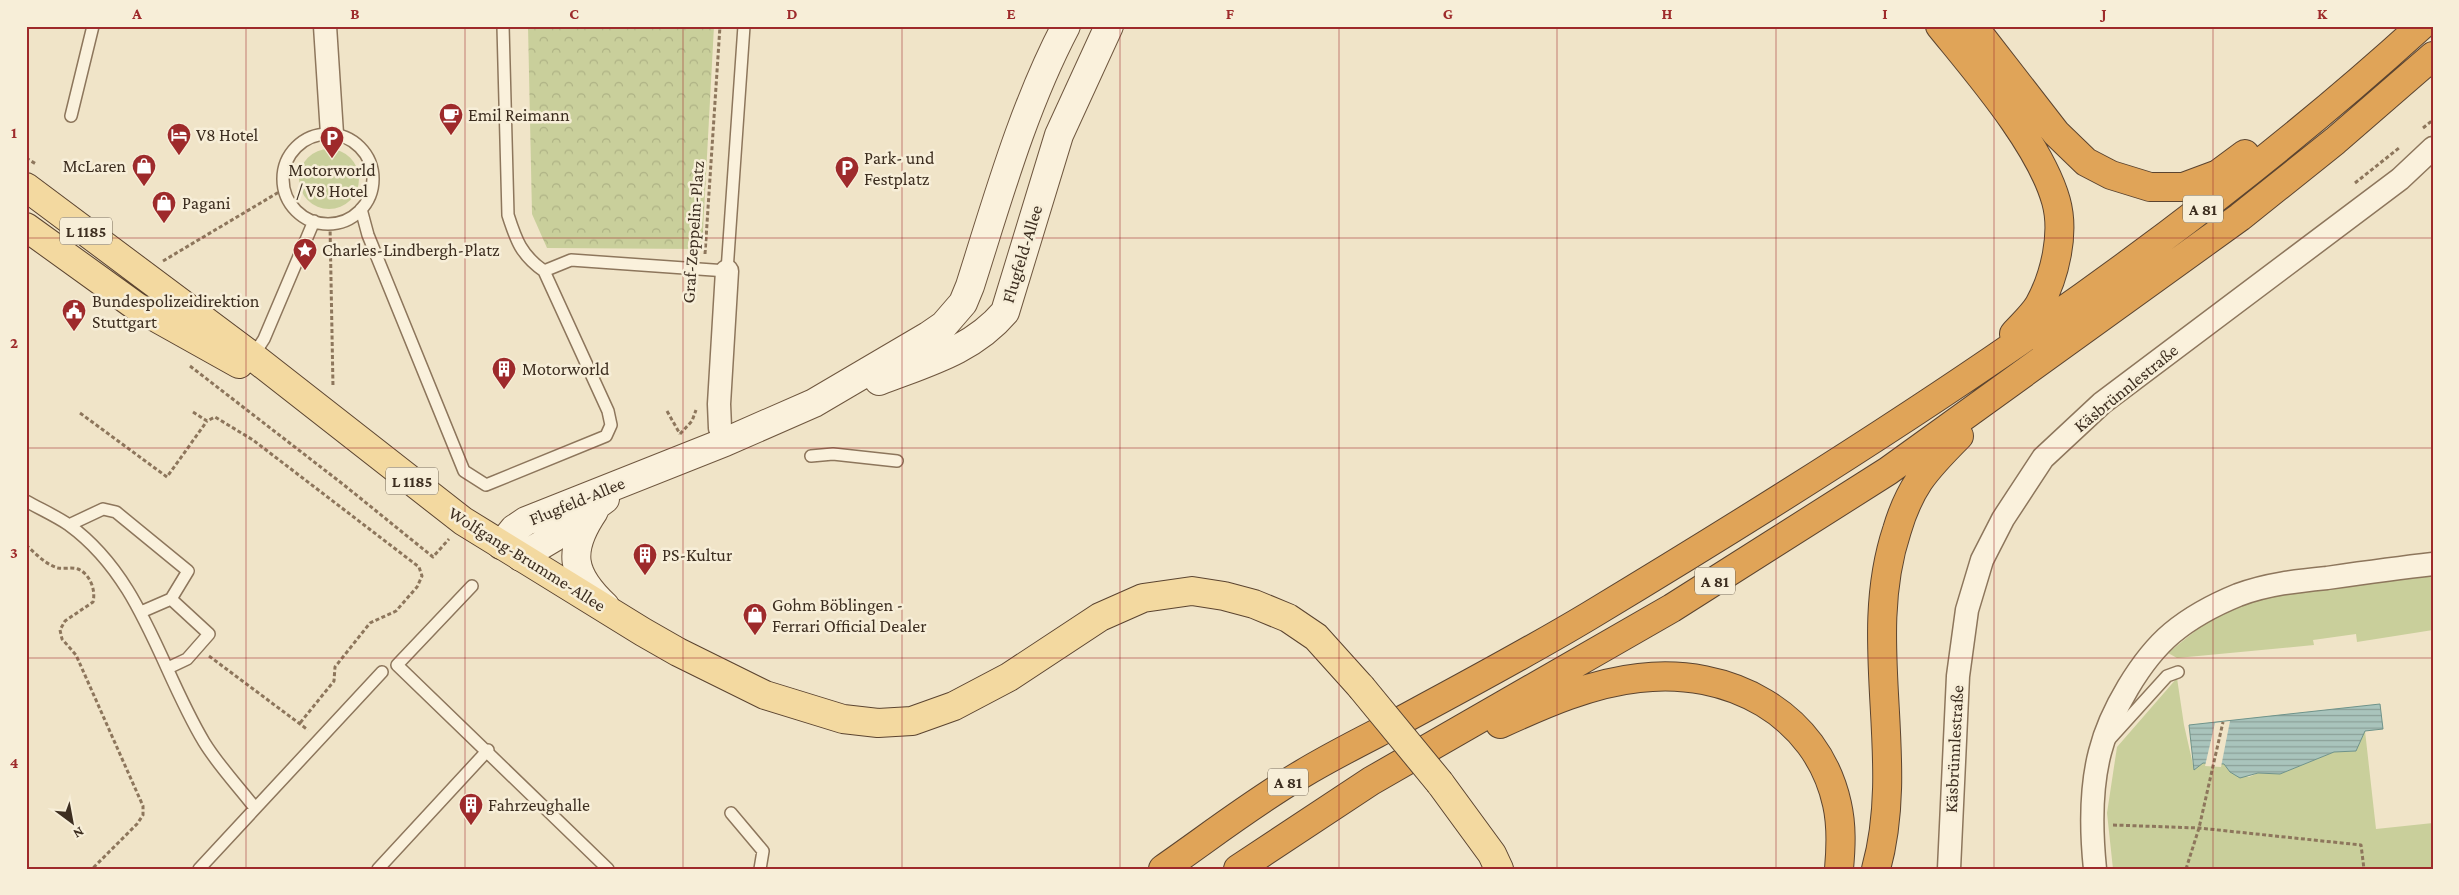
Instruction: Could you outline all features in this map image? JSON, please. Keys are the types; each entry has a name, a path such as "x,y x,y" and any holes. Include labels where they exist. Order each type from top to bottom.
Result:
{"highway":[{"path":"1940,26 2014,123 2038,160 2056,201 2060,223 2059,247 2039,305 1973,375"},
{"path":"1973,26 2056,133 2086,162 2110,175 2162,189 2183,187 2218,174 2420,26"},
{"name":"A 81","path":"1164,869 1301,774 1586,618 1791,494 1973,375 2129,266 2223,193 2311,123 2420,26"},
{"name":"A 81","path":"1238,869 1370,781 1672,608 1797,531 1888,471 2046,359 2240,217 2335,141 2433,56"},
{"path":"1876,869 1883,839 1887,786 1881,612 1886,567 1899,523 1918,482 1938,457 1966,428 2046,359"},
{"path":"1370,781 1402,777 1444,752 1518,716 1555,700 1612,682 1665,676 1713,680 1763,701 1796,730 1818,757 1828,777 1837,804 1840,827 1839,869"}],"main road":[{"name":"Flugfeld-Allee","path":"814,403 928,336 953,317 963,303 1018,138 1039,84 1066,26"},
{"name":"Flugfeld-Allee","path":"632,478 553,538 511,551 514,529 526,521 632,478 725,442 814,403 858,389 960,349 991,328 1005,312 1059,135 1081,83 1109,26"},
{"name":"Wolfgang-Brumme-Allee","path":"32,215 137,307 325,414"},
{"name":"Wolfgang-Brumme-Allee","path":"32,215 252,356 463,521 678,652 765,695 843,719 878,723 912,721 954,706 1009,677 1100,617 1143,598 1192,592 1224,596 1254,604 1288,618 1316,637 1361,687 1440,783 1492,854 1499,869"},
{"path":"598,505 582,529 576,548 577,564 588,590 614,614"}],"street":[{"path":"325,26 332,134"},
{"name":"Käsbrünnlestraße","path":"1949,869 1958,676 1967,610 1986,552 2003,519 2043,458 2102,403 2400,179 2425,140"},
{"path":"725,442 720,428 719,404 727,271"},
{"path":"2095,869 2092,802 2100,751 2118,706 2150,658 2172,633 2204,612 2237,596 2273,585 2433,564"}],"lane":[{"path":"71,116 94,26"},
{"path":"361,209 368,235 464,471 486,485 606,436 611,425 608,411 544,271 530,261 516,241 508,215 503,26"},
{"path":"544,271 571,260 727,271 744,26"},
{"path":"332,134 346,138 358,145 367,156 372,169 373,183 369,197 361,209 353,216 330,225 314,221 300,214 290,203 284,189 284,172 289,156 300,144 315,136 332,134"},
{"path":"252,356 264,339 314,221"},
{"path":"811,456 833,454 897,461"},
{"path":"26,501 69,525 102,554 141,612 204,742 255,808"},
{"path":"69,525 102,509 116,512 188,571 171,599 141,612"},
{"path":"472,586 397,665 488,750 608,869"},
{"path":"168,668 187,658 209,634 171,599"},
{"path":"199,869 382,672"},
{"path":"2100,751 2167,676 2178,672"},
{"path":"378,869 488,750"},
{"path":"730,813 763,851 760,869"}],"path":[{"name":"Graf-Zeppelin-Platz","path":"704,269 720,26"},
{"path":"2425,140 2433,120"},
{"path":"2350,187 2403,145"},
{"path":"160,262 284,189"},
{"path":"330,225 333,387"},
{"path":"185,362 344,485 433,557"},
{"path":"667,411 680,434 692,421 696,402"},
{"path":"193,412 207,421"},
{"path":"80,413 167,477 207,421 215,417 223,420 253,440 419,567 422,576 417,586 396,611 370,623 335,667 334,681 300,723"},
{"path":"26,545 44,561 59,568 78,569 89,578 95,592 93,602 66,621 60,630 62,639 76,655 143,806 143,815 137,824 92,869"},
{"path":"198,648 284,714 300,723 318,740"},
{"path":"2186,869 2212,777 2222,722"},
{"path":"2092,825 2199,828 2361,845 2364,869"}],"green space":[{"path":"528,26 714,26 702,249 547,248 532,214"},
{"path":"329,149 341,151 354,162 359,179 357,191 346,204 329,209 317,207 304,196 299,179 301,167 312,154"},
{"path":"2433,572 2433,630 2357,642 2356,634 2313,640 2314,645 2177,658 2168,653 2210,619 2260,596"},
{"path":"2177,678 2184,725 2194,769 2203,763 2224,764 2230,772 2249,777 2258,773 2280,774 2334,752 2356,751 2365,731 2376,829 2433,823 2433,869 2113,869 2107,813 2117,747"}],"water":[{"path":"2380,704 2383,729 2365,731 2356,751 2334,752 2280,774 2258,773 2240,778 2230,772 2224,764 2203,763 2194,770 2189,725"}],"pier":[{"path":"2230,721 2221,767 2205,766 2215,723"}],"place":[{"name":"Emil Reimann","path":"451,136"},
{"name":"V8 Hotel","path":"179,156"},
{"name":"Motorworld / V8 Hotel","path":"332,159"},
{"name":"McLaren","path":"144,187"},
{"name":"Park- und Festplatz","path":"847,189"},
{"name":"Pagani","path":"164,224"},
{"name":"Charles-Lindbergh-Platz","path":"305,271"},
{"name":"Bundespolizeidirektion Stuttgart","path":"74,332"},
{"name":"Motorworld","path":"504,390"},
{"name":"PS-Kultur","path":"645,576"},
{"name":"Gohm Böblingen - Ferrari Official Dealer","path":"755,636"},
{"name":"Fahrzeughalle","path":"471,826"}]}
